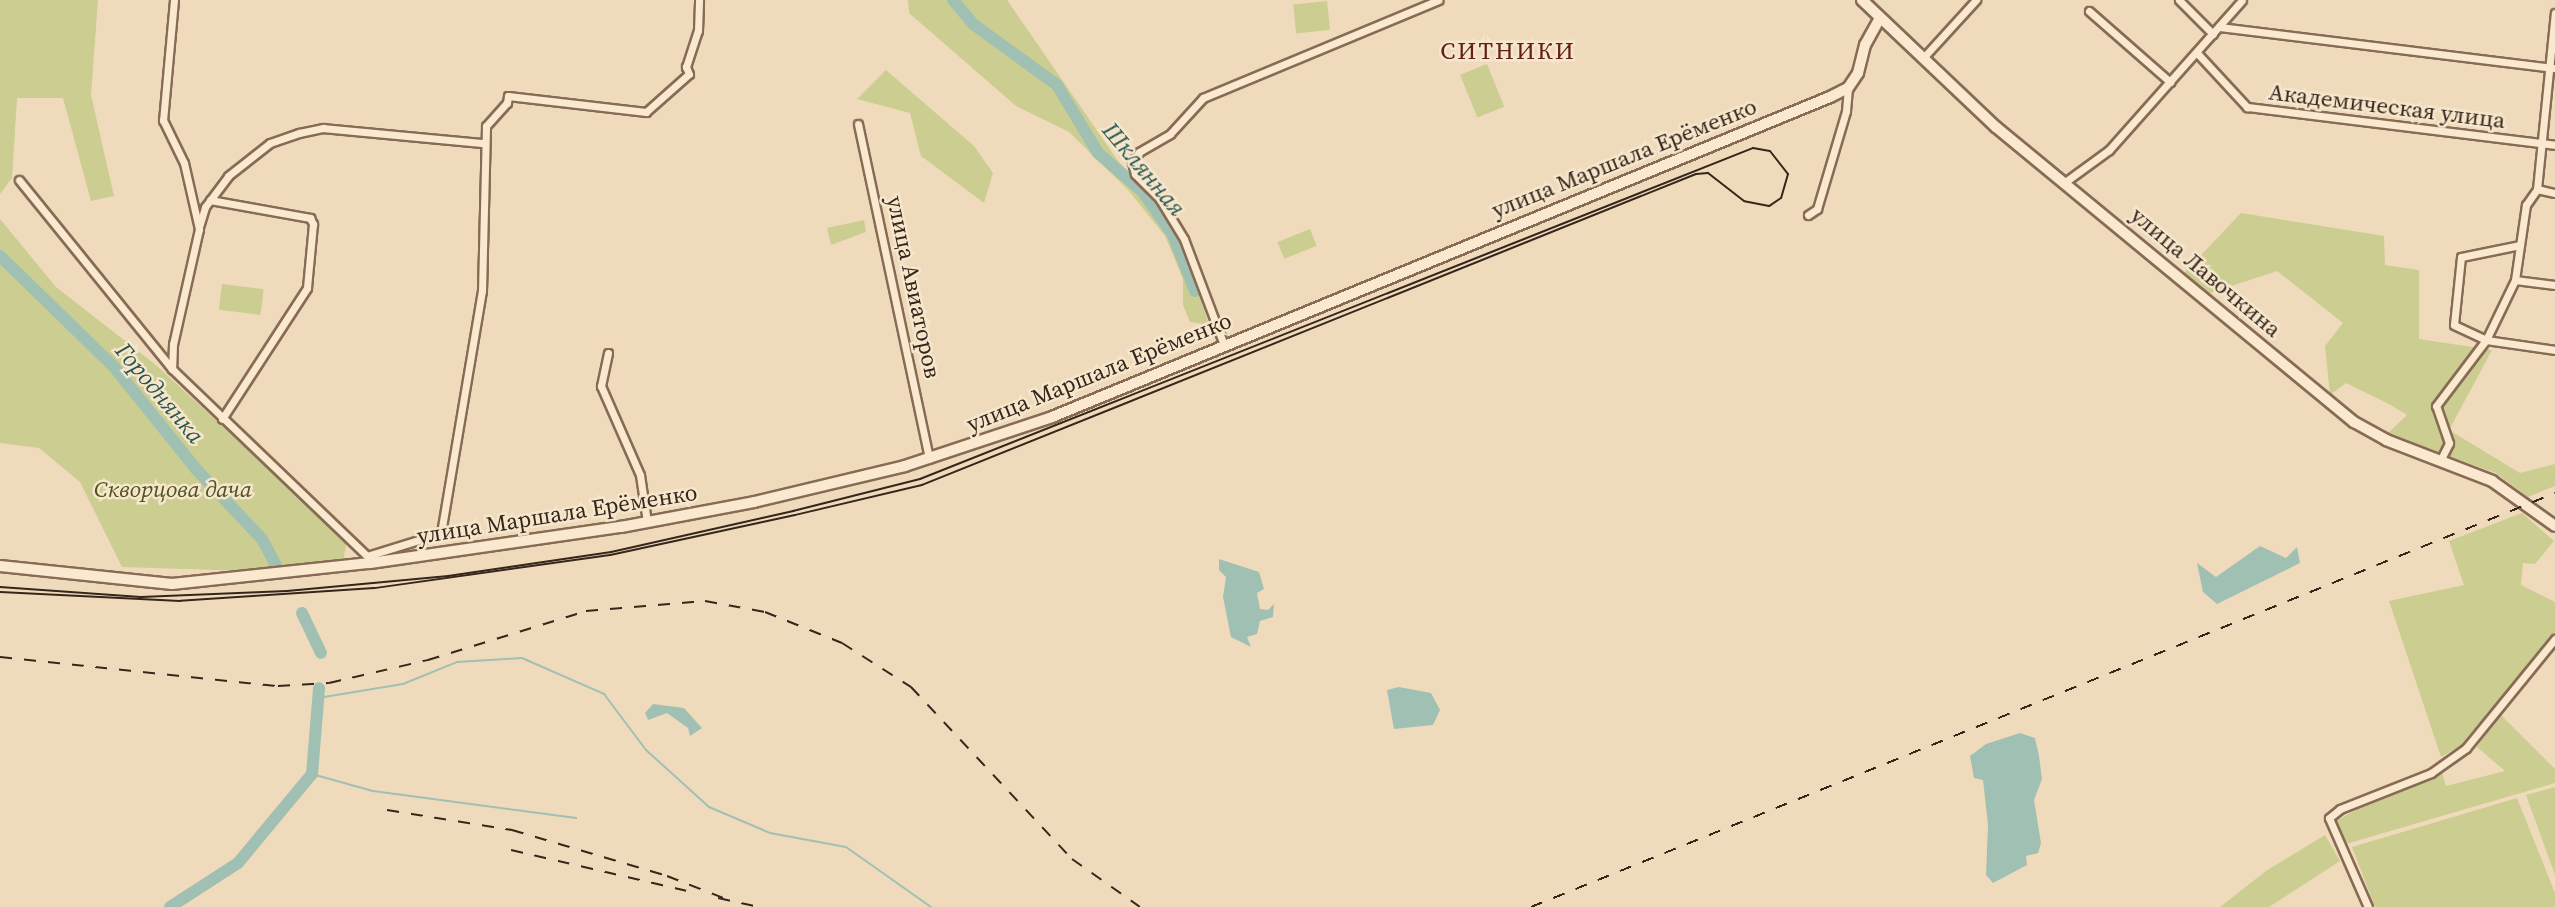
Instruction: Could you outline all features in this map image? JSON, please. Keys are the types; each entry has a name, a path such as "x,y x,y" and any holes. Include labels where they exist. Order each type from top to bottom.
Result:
{"main road":[{"name":"улица Лавочкина","path":"1863,0 1923,58 2065,182 2354,422 2512,492 2555,526"},
{"path":"1848,88 1880,18"},
{"name":"улица Маршала Ерёменко","path":"0,566 172,584 647,522 754,502 929,459 1052,417 1569,198 1848,88"}],"street":[{"path":"174,0 163,120 184,163 199,229"},
{"path":"19,180 172,369 370,559 442,533 482,291 483,143 486,126 508,103 508,96 646,112 689,74 686,67 698,31 699,0"},
{"path":"1224,345 1184,239 1159,198 1135,174 1132,162 1139,152 1170,134 1203,98 1438,0"},
{"path":"1923,58 1976,0"},
{"path":"2179,0 2213,34"},
{"path":"2065,182 2109,150 2242,0"},
{"path":"2089,11 2170,82"},
{"path":"2440,461 2449,443 2436,406 2486,340 2515,280 2526,205 2537,189 2552,67 2555,13"},
{"path":"2219,27 2552,67"},
{"name":"Академическая улица","path":"2197,53 2247,107 2555,145"},
{"path":"1808,215 1817,209 1846,111 1848,88"},
{"name":"улица Авиаторов","path":"858,124 929,459"},
{"path":"172,369 173,344 199,229 210,200 239,166 270,143 323,128 483,143"},
{"path":"2537,189 2555,193"},
{"path":"210,200 310,218 313,224 307,288 222,419"},
{"path":"2520,245 2462,257 2454,325 2486,340 2555,350"},
{"path":"2515,280 2555,285"},
{"path":"608,353 601,386 640,475 647,522"},
{"path":"2368,907 2329,818 2340,809 2431,773 2466,748 2555,639"}],"green space":[{"path":"0,0 98,0 91,95 114,196 91,201 63,98 17,98 12,178 0,194"},
{"path":"908,0 1007,0 1118,161 1160,205 1183,243 1209,325 1190,322 1183,305 1183,279 1165,236 1129,191 1069,132 1016,106 909,13"},
{"path":"1327,1 1330,30 1296,33 1293,5"},
{"path":"1487,64 1504,107 1477,118 1460,75"},
{"path":"886,70 974,146 993,173 984,203 921,156 910,113 857,99"},
{"path":"2241,213 2384,236 2385,265 2419,270 2419,339 2492,350 2449,430 2520,473 2555,464 2555,486 2528,497 2496,473 2387,434 2407,415 2391,405 2346,383 2330,395 2325,346 2343,323 2277,271 2207,294 2184,273"},
{"name":"Скворцова дача","path":"0,219 56,287 156,365 347,541 343,561 248,571 122,567 80,482 39,448 0,443"},
{"path":"864,220 866,232 831,245 827,228"},
{"path":"1310,229 1317,246 1284,259 1278,242"},
{"path":"222,284 264,289 261,315 219,310"},
{"path":"2522,513 2554,541 2535,564 2523,563 2521,585 2555,602 2555,634 2460,746 2441,757 2389,601 2464,585 2449,541"},
{"path":"2500,714 2555,769 2555,783 2346,844 2336,821 2367,804 2442,772 2446,786 2505,771 2477,747"},
{"path":"2555,787 2555,875 2526,795"},
{"path":"2517,798 2555,893 2555,907 2375,907 2352,847"},
{"path":"2325,835 2340,861 2269,907 2220,907 2266,871"}],"shaded area":[{"path":"2260,546 2286,558 2297,547 2300,563 2217,604 2203,592 2197,563 2216,577"},
{"path":"1219,559 1259,572 1264,589 1257,593 1260,609 1268,610 1274,604 1273,617 1260,621 1257,634 1247,637 1251,647 1231,637 1223,597 1226,577 1219,570"},
{"path":"1399,687 1431,693 1440,710 1433,725 1394,729 1387,690"},
{"path":"653,704 684,708 702,728 690,736 688,728 667,713 648,720 645,713"},
{"path":"2020,733 2035,738 2039,756 2042,779 2034,800 2041,843 2038,853 2026,856 2027,865 1993,883 1986,875 1988,825 1983,780 1974,778 1970,756 1986,744"}],"waterway":[{"name":"Шклянная","path":"953,0 973,24 1057,85 1098,153 1142,191 1173,235 1195,291"},
{"name":"Городнянка","path":"0,256 114,367 196,469 262,539 277,567"},
{"name":"Городнянка","path":"302,613 321,653"},
{"path":"318,698 403,684 457,662 522,658 604,694 646,750 709,807 770,833 846,847 931,907"},
{"name":"Городнянка","path":"170,907 238,863 312,774 319,688"},
{"path":"312,774 373,791 576,818"}],"tram line":[{"path":"0,587 141,597 287,591 448,576 611,552 793,511 920,479 1753,148 1770,151 1788,174 1781,198 1769,206 1744,201 1708,173 1696,174 922,485 795,515 610,555 374,588 180,601 0,592"}],"railway":[{"path":"1531,907 2555,493"},
{"path":"0,657 278,686 329,683 428,660 586,611 705,601 765,612 842,643 911,687 1072,859 1140,907"},
{"path":"387,810 512,830 667,876 726,899"},
{"path":"511,850 687,891"},
{"path":"718,898 759,907"}],"district":[{"name":"СИТНИКИ","path":"1508,51"}]}
